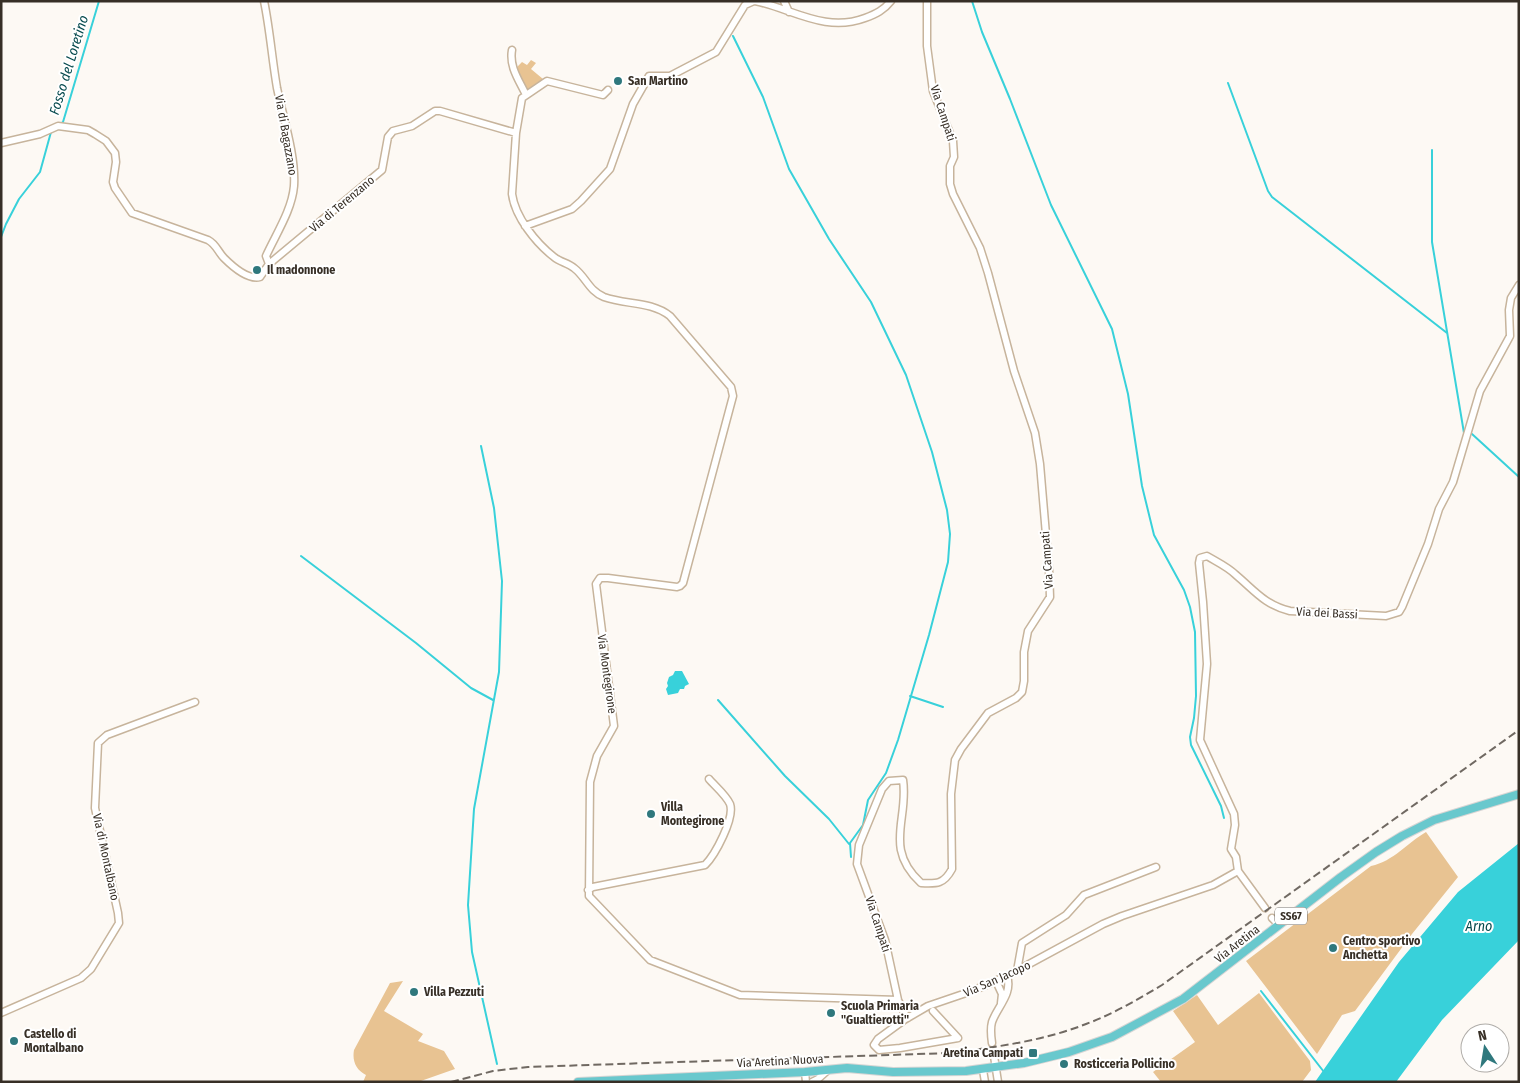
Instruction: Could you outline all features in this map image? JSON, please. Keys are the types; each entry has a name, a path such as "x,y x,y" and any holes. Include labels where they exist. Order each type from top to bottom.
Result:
{"main road":[{"name":"Via Aretina","path":"983,1070 1069,1052 1099,1042 1130,1028 1190,994 1369,857 1402,836 1434,820 1519,794"},
{"name":"Via Aretina Nuova","path":"578,1082 806,1072 852,1068 893,1072 983,1070"}],"street":[{"name":"Via di Bagazzano","path":"264,1 277,88 284,113 294,186 290,205 266,256 268,264"},
{"path":"658,81 716,52 745,5 754,1 772,5 821,22 839,24 863,19 880,12 891,1"},
{"path":"772,5 782,1 789,12"},
{"name":"Via Campati","path":"907,1018 898,1000 885,940 857,864 859,845 882,789 889,781 903,780 904,794 899,828 902,855 910,870 921,883 941,882 947,878 952,870 951,794 955,760 988,713 1016,698 1022,692 1024,652 1028,631 1050,597 1041,473 1035,433 1014,371 980,248 953,194 950,184 950,166 954,157 953,141 934,91 927,46 927,1"},
{"path":"512,50 510,60 526,95"},
{"path":"606,92 548,81 522,98 516,133 512,194 513,202 525,226 572,208 581,201 610,169 633,104 649,76 670,76"},
{"name":"Via di Terenzano","path":"268,264 382,170 388,137 393,131 412,126 435,111 440,111 516,133"},
{"path":"1,143 40,134 58,126 88,130 106,141 115,153 116,162 113,182 115,188 132,212 213,243 223,257 252,277 260,277 268,264"},
{"name":"Via Montegirone","path":"525,226 555,258 575,268 594,292 612,299 662,309 730,387 733,396 683,583 677,587 600,578 596,584 614,726 597,756 590,782 588,890"},
{"name":"Via dei Bassi","path":"1265,908 1238,871 1236,857 1231,849 1235,824 1234,814 1200,740 1207,664 1200,558 1207,556 1224,566 1259,597 1290,611 1386,616 1399,612 1428,544 1440,509 1454,482 1480,391 1510,336 1509,310 1512,298 1519,285"},
{"name":"Via di Montalbano","path":"1,1013 81,978 91,969 119,923 95,808 98,743 108,735 195,702"},
{"path":"709,779 729,803 731,810 718,847 712,858 705,865 593,887 588,890 589,896 593,901 650,960 740,995 898,1000"},
{"path":"1017,971 1022,943 1066,915 1084,895 1156,867"},
{"name":"Via San Jacopo","path":"933,1011 958,1038 893,1049 882,1050 876,1048 874,1043 878,1039 907,1018 928,1006 1007,976 1103,924 1213,885 1238,871"},
{"path":"1272,918 1279,926"},
{"path":"992,1043 992,1022 1009,988 1007,976"},
{"path":"996,981 1002,994 1001,1004"},
{"path":"994,1056 998,1082"},
{"path":"812,1082 828,1070"},
{"path":"983,1070 985,1082"},
{"path":"806,1072 806,1082"}],"shaded area":[{"path":"531,60 536,63 531,69 543,79 529,92 516,68 522,62 527,65"},
{"name":"Centro sportivo Anchetta","path":"1426,832 1458,877 1412,934 1355,1011 1342,1015 1317,1054 1246,961 1371,866 1394,856"},
{"path":"403,981 384,1011 423,1034 418,1041 444,1051 455,1069 418,1082 363,1082 366,1075 356,1065 354,1050 390,983"},
{"path":"1259,993 1310,1061 1311,1070 1302,1082 1161,1082 1153,1072 1195,1042 1173,1011 1197,995 1218,1025"}],"water":[{"path":"675,671 682,671 689,684 684,689 680,689 678,693 668,695 667,683 669,677"},
{"name":"Arno","path":"1519,843 1519,940 1442,1020 1396,1082 1315,1082 1399,962 1458,892"}],"waterway":[{"name":"Fosso del Loretino","path":"60,124 63,122 99,1"},
{"path":"972,1 982,32 1051,205 1112,329 1128,394 1142,486 1154,535 1184,590 1195,632 1196,696 1190,737 1191,745 1221,806 1224,818"},
{"path":"733,36 763,97 789,169 829,239 871,302 906,375 932,452 947,510 950,534 948,562 929,635 898,740 886,773 868,800 863,825 850,843 851,857"},
{"path":"1228,83 1268,191 1272,197 1447,333"},
{"name":"Fosso del Loretino","path":"1,237 19,199 40,172 51,132"},
{"path":"1432,150 1432,242 1464,433"},
{"path":"1472,434 1519,477"},
{"path":"481,446 494,508 502,581 499,672 474,809 468,905 472,952 497,1064"},
{"path":"301,556 416,643 471,688 493,700"},
{"path":"910,696 943,707"},
{"path":"718,700 785,776 829,819 849,844"},
{"path":"1261,991 1324,1072"}],"tunnel":[{"path":"992,1043 994,1056"}],"railway":[{"path":"451,1082 493,1071 528,1067 950,1053 1019,1043 1070,1030 1115,1011 1162,985 1519,730"}],"place":[{"name":"San Martino","path":"618,81"},
{"name":"Il madonnone","path":"257,270"},
{"name":"Villa Montegirone","path":"651,814"},
{"name":"Centro sportivo Anchetta","path":"1333,948"},
{"name":"Villa Pezzuti","path":"414,992"},
{"name":"Scuola Primaria \"Gualtierotti\"","path":"831,1013"},
{"name":"Castello di Montalbano","path":"14,1041"},
{"name":"Aretina Campati","path":"1033,1053"},
{"name":"Rosticceria Pollicino","path":"1064,1064"}]}
